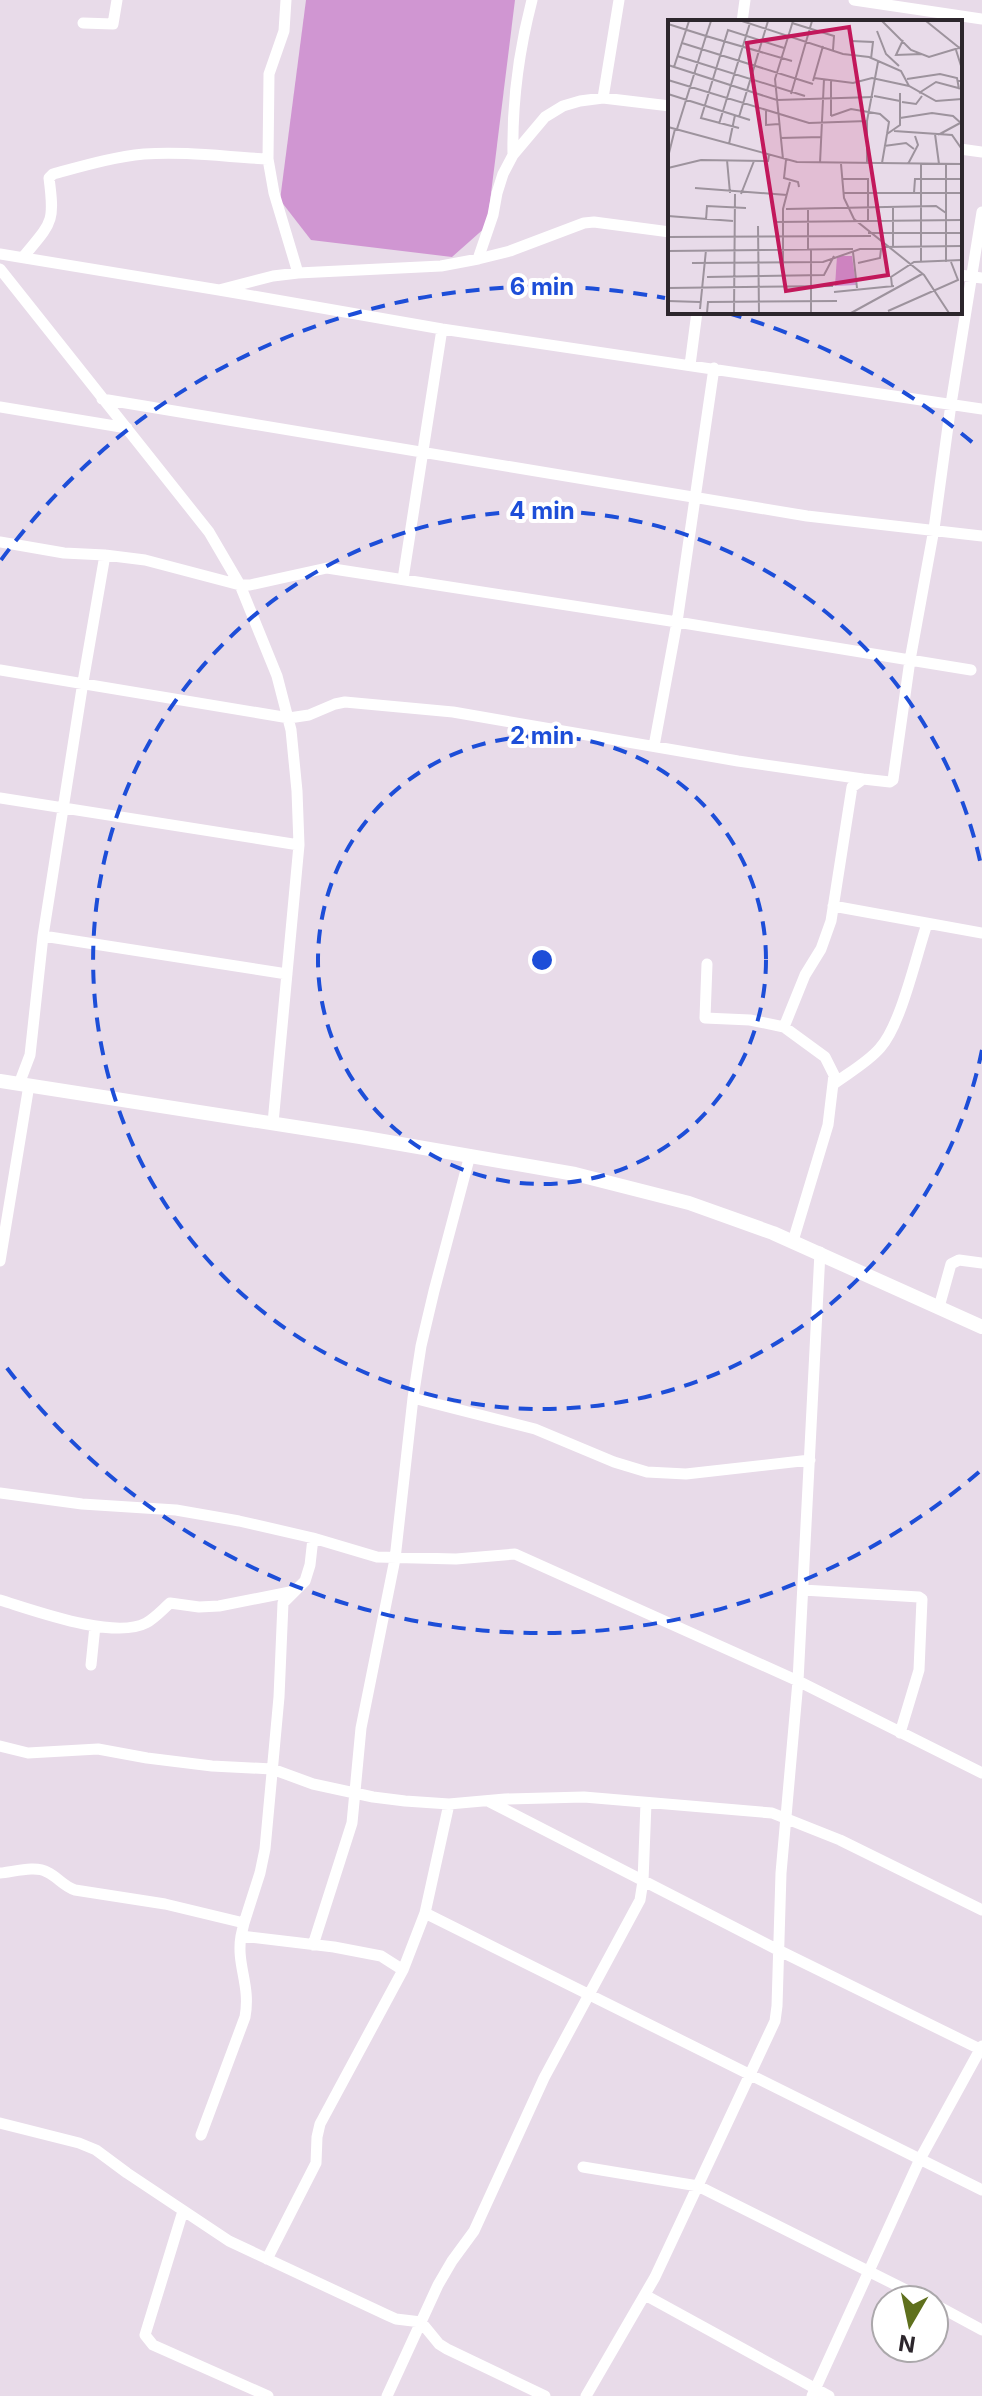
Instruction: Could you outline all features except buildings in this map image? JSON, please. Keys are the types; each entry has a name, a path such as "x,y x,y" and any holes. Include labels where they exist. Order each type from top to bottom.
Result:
{"main road":[{"path":"0,1081 575,1174 689,1203 793,1241 982,1327"}],"street":[{"path":"83,23 113,24 117,0"},
{"path":"286,0 284,31 269,74 268,159 274,193 298,273"},
{"path":"513,155 514,111 523,36 532,0"},
{"path":"603,98 619,0"},
{"path":"742,20 745,0"},
{"path":"854,0 982,18"},
{"path":"478,259 503,174 513,155 545,117 563,106 603,98 668,106"},
{"path":"962,149 982,152"},
{"path":"24,256 50,221 53,204 49,178 53,174 142,154 268,159"},
{"path":"0,670 289,718 309,715 345,702 453,712 890,782 893,780 910,660 934,529 982,212"},
{"path":"219,290 298,273 441,266 510,251 584,223 668,232"},
{"path":"0,254 442,329 982,409"},
{"path":"1,271 209,532 240,585 277,676 289,718 299,845 273,1123"},
{"path":"690,365 697,314"},
{"path":"403,579 442,329"},
{"path":"654,746 677,622 714,368"},
{"path":"102,399 807,516 982,536"},
{"path":"0,407 127,428"},
{"path":"0,542 64,553 145,560 240,585 327,568 971,670"},
{"path":"0,1261 30,1055 43,936 105,555"},
{"path":"842,775 852,787"},
{"path":"784,1027 805,975 827,934 852,787 863,779"},
{"path":"0,798 299,845"},
{"path":"833,906 982,933"},
{"path":"835,1083 881,1048 893,1029 927,924"},
{"path":"43,936 287,974"},
{"path":"707,964 705,1018 732,1018 784,1027 825,1057 834,1075 828,1125 793,1241"},
{"path":"313,1945 352,1823 361,1728 395,1559 421,1346 470,1155"},
{"path":"586,2396 645,2295 775,2021 781,1873 798,1681 820,1252"},
{"path":"939,1307 951,1264 959,1260 982,1263"},
{"path":"413,1398 535,1429 614,1462 647,1472 686,1474 810,1460"},
{"path":"0,1493 82,1504 176,1510 313,1538 377,1557 456,1559 515,1554 798,1681 982,1773"},
{"path":"201,2135 245,2017 248,2001 240,1957 241,1936 265,1849 279,1697 283,1603 305,1581 313,1538"},
{"path":"803,1590 922,1599 919,1670 900,1733"},
{"path":"0,1600 95,1626 130,1627 145,1624 170,1603 219,1606 296,1591"},
{"path":"91,1665 95,1626"},
{"path":"0,1746 25,1753 98,1749 199,1765 272,1769 313,1784 405,1801 449,1804 584,1797 754,1810 785,1817 840,1840 982,1910"},
{"path":"487,1800 780,1951 982,2049 920,2159 813,2392"},
{"path":"387,2396 452,2261 474,2231 544,2078 640,1900 646,1803"},
{"path":"267,2259 316,2163 320,2124 403,1970 425,1913 449,1804"},
{"path":"0,1873 41,1870 75,1890 165,1904 244,1923"},
{"path":"425,1913 982,2190"},
{"path":"241,1936 381,1956 403,1970"},
{"path":"0,2123 96,2150 229,2241 396,2319 421,2322 447,2349 545,2396"},
{"path":"583,2167 698,2186 896,2284"},
{"path":"183,2211 145,2335 153,2345 268,2396"},
{"path":"645,2295 813,2392 829,2396"},
{"path":"950,2313 982,2330"}],"shaded area":[{"path":"306,0 515,0 487,226 452,257 311,240 280,200"}]}
